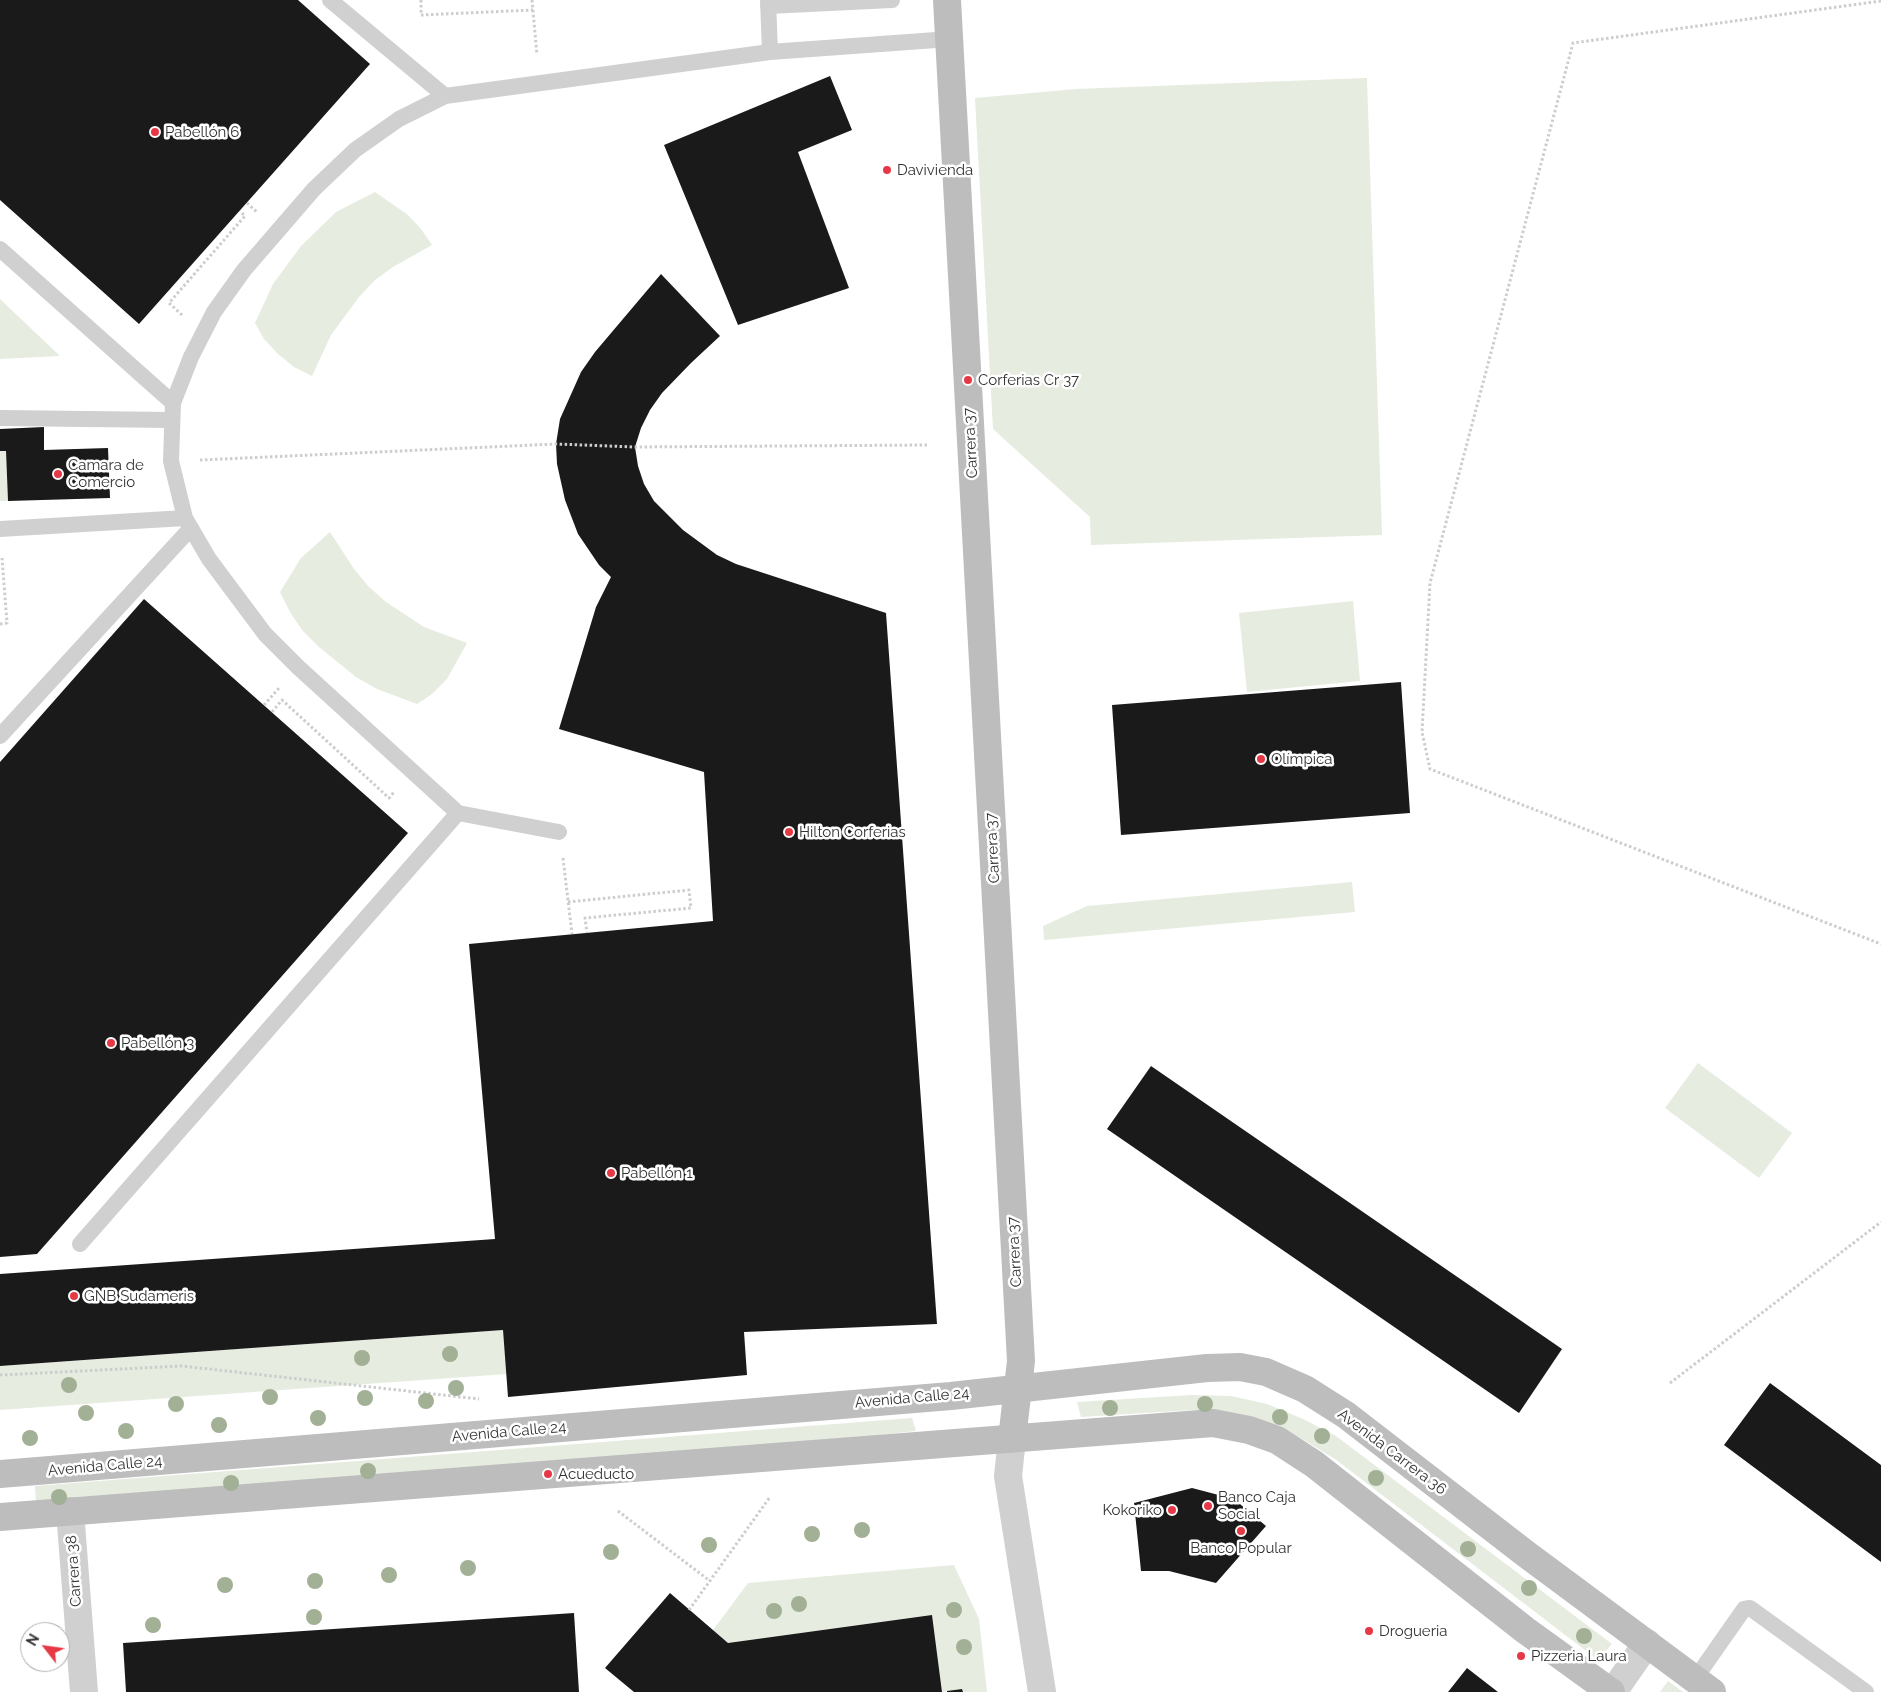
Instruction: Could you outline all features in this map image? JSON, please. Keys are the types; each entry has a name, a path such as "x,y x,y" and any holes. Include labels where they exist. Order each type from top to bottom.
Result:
{"main road":[{"name":"Carrera 37","path":"947,0 1021,1361 1012,1438"},
{"name":"Avenida Carrera 36","path":"1018,1387 1207,1368 1240,1367 1266,1372 1305,1389 1346,1415 1526,1554 1704,1685"},
{"name":"Avenida Calle 24","path":"0,1474 951,1396 1018,1387"},
{"path":"0,1516 1213,1423 1249,1430 1277,1440 1314,1464 1525,1630 1612,1692"}],"street":[{"name":"Carrera 37","path":"1012,1438 1008,1476 1042,1692"},
{"name":"Carrera 38","path":"70,1511 84,1692"},
{"path":"1612,1692 1647,1643"}],"lane":[{"path":"330,0 445,96"},
{"path":"770,52 768,3 892,0"},
{"path":"559,832 458,813 298,667 265,634 237,598 188,523 171,461 172,403 190,357 214,312 244,270 314,189 355,150 399,119 445,96 770,52 950,39"},
{"path":"0,249 172,403"},
{"path":"0,418 171,420"},
{"path":"0,529 188,523"},
{"path":"0,736 188,523"},
{"path":"80,1244 458,813"},
{"path":"1704,1685 1744,1609 1750,1608 1866,1692"}],"path":[{"path":"421,0 421,15 533,10"},
{"path":"532,0 539,83"},
{"path":"1881,1 1573,43 1430,583 1422,732 1430,769 1881,944"},
{"path":"171,461 556,444 635,446 926,445"},
{"path":"0,529 6,623 0,624"},
{"path":"559,832 572,934"},
{"path":"569,902 690,890 691,908 586,918 587,933"},
{"path":"1670,1383 1881,1222"},
{"path":"0,1375 182,1366 480,1399"},
{"path":"689,1610 770,1498"},
{"path":"618,1511 710,1581"}],"shaded area":[{"path":"1367,78 1382,535 1091,545 1090,517 993,429 975,98 1076,89"},
{"path":"375,192 408,215 432,245 393,267 375,280 359,297 331,335 312,376 294,367 278,354 264,339 255,323 273,284 301,246 336,212"},
{"path":"0,299 60,356 0,359"},
{"path":"0,451 6,451 8,501 0,501"},
{"path":"330,532 354,569 368,586 386,602 424,627 467,643 447,679 432,694 417,704 377,689 356,677 319,647 302,630 290,612 280,592 301,558"},
{"path":"1353,601 1360,681 1247,692 1239,613"},
{"path":"1352,882 1355,912 1044,940 1043,926 1087,906"},
{"path":"1698,1063 1792,1133 1759,1178 1665,1108"},
{"path":"503,1330 507,1374 0,1410 0,1366"},
{"path":"1192,1395 1231,1396 1267,1404 1303,1419 1336,1436 1612,1644 1598,1660 1335,1459 1302,1439 1267,1422 1231,1414 1192,1410 1081,1417 1077,1402"},
{"path":"912,1418 916,1431 646,1460 36,1504 35,1486"},
{"path":"954,1565 979,1619 987,1692 963,1692 962,1689 942,1692 932,1615 728,1643 713,1630 748,1583"},
{"path":"1668,1681 1683,1692 1660,1692"}],"building":[{"name":"Pabellón 6","path":"0,0 298,0 370,64 139,324 0,200"},
{"path":"830,76 852,130 798,152 849,288 738,325 664,145"},
{"path":"661,274 720,336 662,393 650,410 641,428 635,447 638,466 644,484 654,501 683,530 717,555 736,564 886,613 937,1324 744,1332 747,1375 508,1397 503,1330 0,1366 0,1274 495,1239 469,944 713,921 704,772 559,729 596,607 611,577 599,565 578,534 565,500 557,464 556,444 560,419 581,372 595,352"},
{"name":"Camara de Comercio","path":"44,427 44,450 108,448 110,498 8,501 6,451 0,451 0,429"},
{"name":"Pabellón 3","path":"144,599 408,833 37,1254 0,1257 0,762"},
{"name":"Olímpica","path":"1401,682 1410,813 1121,835 1112,705"},
{"path":"1151,1066 1562,1349 1519,1413 1107,1129"},
{"path":"1770,1383 1881,1465 1881,1562 1724,1445"},
{"path":"1192,1488 1234,1499 1266,1526 1216,1583 1169,1571 1141,1571 1134,1503"},
{"path":"670,1593 728,1643 932,1615 942,1692 634,1692 605,1668"},
{"path":"574,1613 579,1692 126,1692 123,1643"},
{"path":"1467,1668 1498,1692 1448,1692"},
{"path":"962,1689 963,1692 947,1692 947,1691"}],"place":[{"name":"Pabellón 6","path":"155,132"},
{"name":"Davivienda","path":"887,170"},
{"name":"Corferias Cr 37","path":"968,380"},
{"name":"Camara de Comercio","path":"58,474"},
{"name":"Olímpica","path":"1261,759"},
{"name":"Hilton Corferias","path":"789,832"},
{"name":"Pabellón 3","path":"111,1043"},
{"name":"Pabellón 1","path":"611,1173"},
{"name":"GNB Sudameris","path":"74,1296"},
{"name":"Acueducto","path":"548,1474"},
{"name":"Banco Caja Social","path":"1208,1506"},
{"name":"Kokoriko","path":"1172,1510"},
{"name":"Banco Popular","path":"1241,1531"},
{"name":"Drogueria","path":"1369,1631"},
{"name":"Pizzeria Laura","path":"1521,1656"}]}
